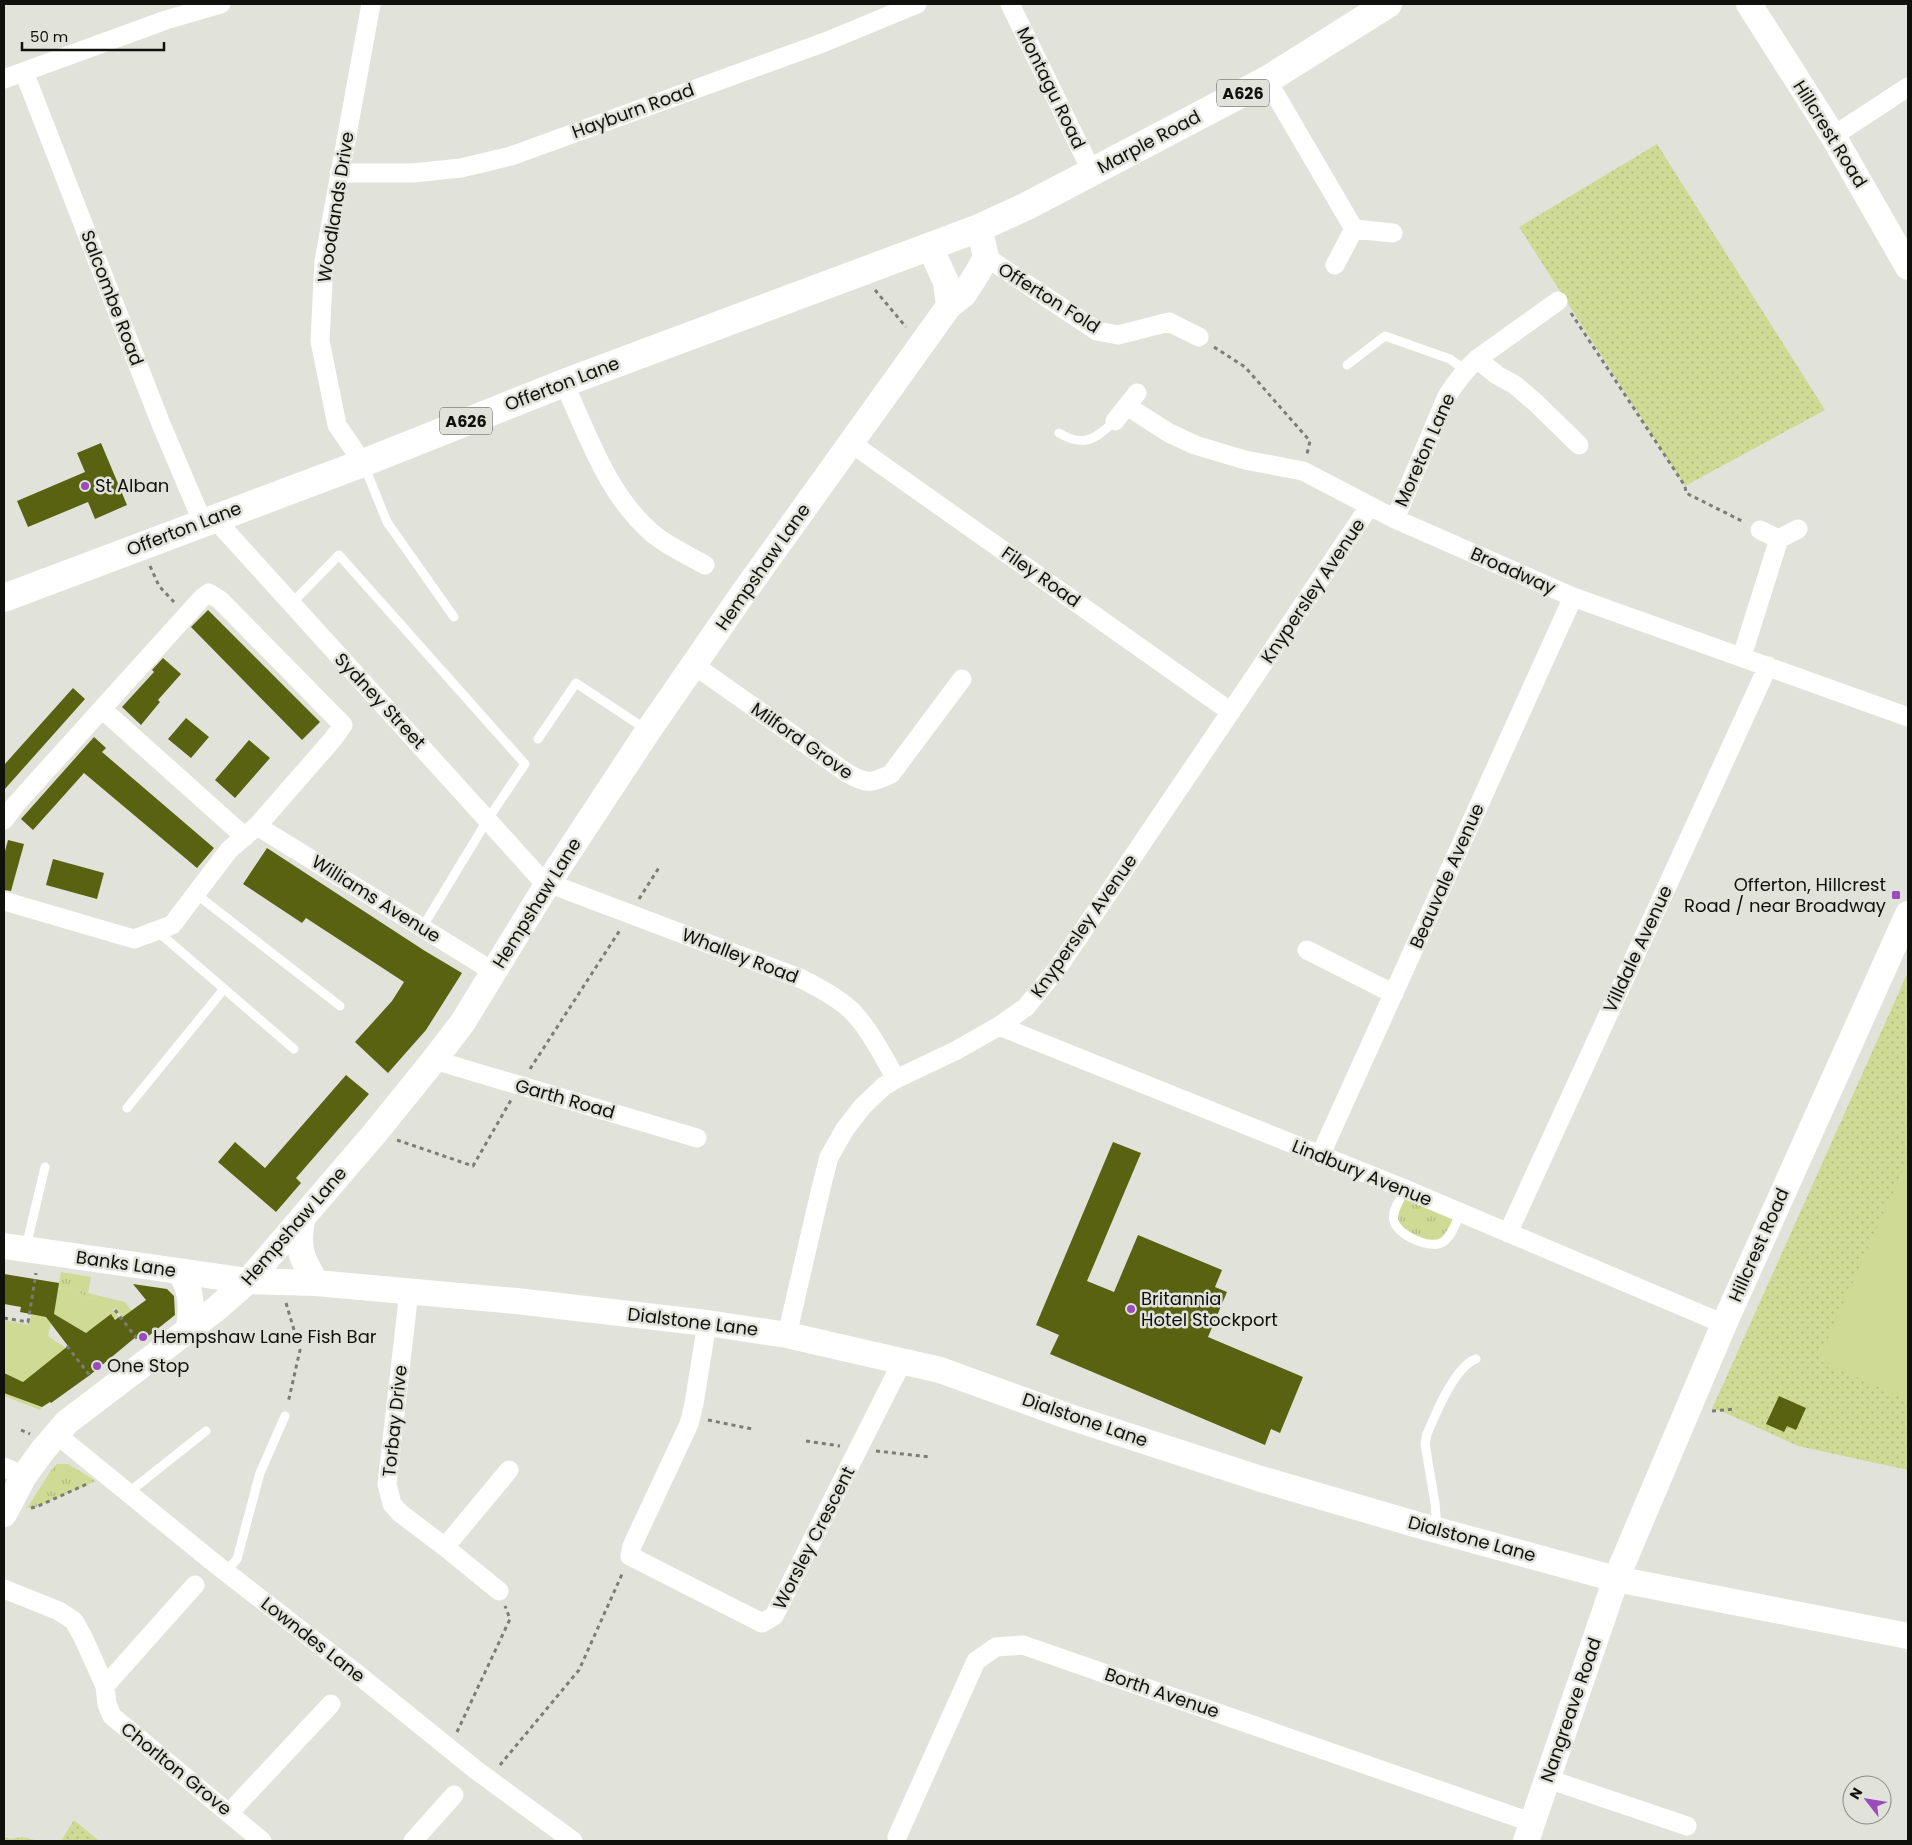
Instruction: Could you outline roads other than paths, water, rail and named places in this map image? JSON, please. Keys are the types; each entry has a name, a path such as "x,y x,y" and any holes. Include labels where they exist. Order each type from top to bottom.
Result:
{"main road":[{"name":"Marple Road","path":"942,242 979,228 1027,206 1268,80 1388,4"},
{"name":"Offerton Lane","path":"4,597 363,463 564,382 942,242"}],"street":[{"path":"4,79 166,20 221,4"},
{"name":"Woodlands Drive","path":"363,463 337,425 320,341 324,261 371,4"},
{"name":"Hayburn Road","path":"339,173 413,173 461,168 511,156 825,42 917,4"},
{"name":"Montagu Road","path":"1010,4 1092,172"},
{"name":"Hillcrest Road","path":"1749,4 1833,136 1908,267"},
{"name":"Salcombe Road","path":"24,72 160,424 208,521"},
{"path":"1268,80 1354,229"},
{"path":"1833,136 1908,87"},
{"path":"979,228 986,257"},
{"path":"1354,229 1393,233"},
{"path":"1335,265 1354,229"},
{"path":"942,242 949,306"},
{"name":"Hempshaw Lane","path":"16,1511 14,1472 74,1416 216,1309 248,1282 375,1133 434,1060 463,1022 548,883 648,731 744,592 949,306 964,294 986,257"},
{"name":"Offerton Fold","path":"986,257 1097,331 1118,335 1169,322 1199,337"},
{"name":"Moreton Lane","path":"1395,520 1447,396 1471,365 1558,301"},
{"path":"1471,365 1497,375 1515,385 1579,446"},
{"path":"564,382 606,474 626,506 654,534 705,565"},
{"name":"Broadway","path":"1115,421 1132,399 1169,433 1194,445 1245,460 1303,472 1395,520 1573,597 1908,717"},
{"name":"Filey Road","path":"851,443 1230,712"},
{"name":"Knypersley Avenue","path":"787,1335 821,1188 830,1158 845,1129 862,1108 884,1086 957,1050 999,1026 1026,1007 1057,969 1370,507"},
{"name":"Sydney Street","path":"208,521 291,604 539,877 548,883"},
{"path":"1742,656 1779,539 1798,529"},
{"path":"1760,530 1779,539"},
{"path":"4,820 16,804 186,615 209,593 220,600 343,725 333,739 251,831 229,850 172,925 134,939 4,901"},
{"name":"Beauvale Avenue","path":"1320,1156 1573,597"},
{"name":"Milford Grove","path":"694,665 847,773 863,782 878,781 891,774 962,679"},
{"name":"Villdale Avenue","path":"1508,1233 1768,666"},
{"name":"Williams Avenue","path":"102,709 251,831 422,928 494,972"},
{"name":"Whalley Road","path":"548,883 629,915 802,978 825,992 858,1018 874,1040 896,1079"},
{"name":"Hillcrest Road","path":"1616,1579 1724,1324 1908,914"},
{"path":"1307,950 1394,994"},
{"name":"Lindbury Avenue","path":"999,1026 1461,1212 1724,1324"},
{"name":"Garth Road","path":"434,1060 697,1138"},
{"path":"302,1219 299,1248 304,1262 316,1283"},
{"name":"Banks Lane","path":"22,1254 248,1282"},
{"path":"181,1273 189,1287 192,1306 189,1328"},
{"name":"Dialstone Lane","path":"248,1282 316,1283 516,1300 707,1323 787,1335 940,1370 1068,1416 1261,1479 1616,1579 1908,1636"},
{"name":"Torbay Drive","path":"410,1291 387,1484 392,1504 499,1591"},
{"name":"Worsley Crescent","path":"707,1323 690,1416 682,1442 632,1546 630,1556 762,1623 774,1616 902,1362"},
{"name":"Lowndes Lane","path":"56,1434 449,1749 572,1841"},
{"path":"445,1547 510,1470"},
{"name":"Nangreave Road","path":"1529,1832 1616,1579"},
{"path":"105,1686 195,1585"},
{"name":"Chorlton Grove","path":"4,1589 59,1611 74,1622 83,1637 105,1686 107,1704 112,1716 230,1812 262,1841"},
{"name":"Borth Avenue","path":"897,1837 976,1661 996,1647 1023,1645 1529,1832"},
{"path":"230,1812 331,1704"},
{"path":"1548,1779 1687,1826"},
{"path":"413,1841 454,1795"}],"lane":[{"path":"1347,365 1385,336 1471,365"},
{"path":"1059,433 1071,440 1083,442 1100,435 1115,421"},
{"path":"363,463 387,522 454,617"},
{"path":"291,604 339,555 525,764 488,819 422,928"},
{"path":"538,739 576,684 648,731"},
{"path":"196,894 340,1006"},
{"path":"157,930 294,1049"},
{"path":"127,1108 224,989"},
{"path":"22,1254 45,1167"},
{"path":"1405,1189 1394,1212 1394,1221 1402,1233 1428,1245 1442,1243 1448,1238 1461,1212"},
{"path":"1437,1530 1426,1444 1427,1434 1456,1376 1469,1361 1476,1358"},
{"path":"226,1572 237,1559 260,1473 285,1416"},
{"path":"128,1493 206,1431"}],"place":[{"name":"St Alban","path":"85,486"},
{"name":"Offerton, Hillcrest Road / near Broadway","path":"1896,895"},
{"name":"Britannia Hotel Stockport","path":"1131,1309"},
{"name":"Hempshaw Lane Fish Bar","path":"143,1337"},
{"name":"One Stop","path":"97,1366"}]}
